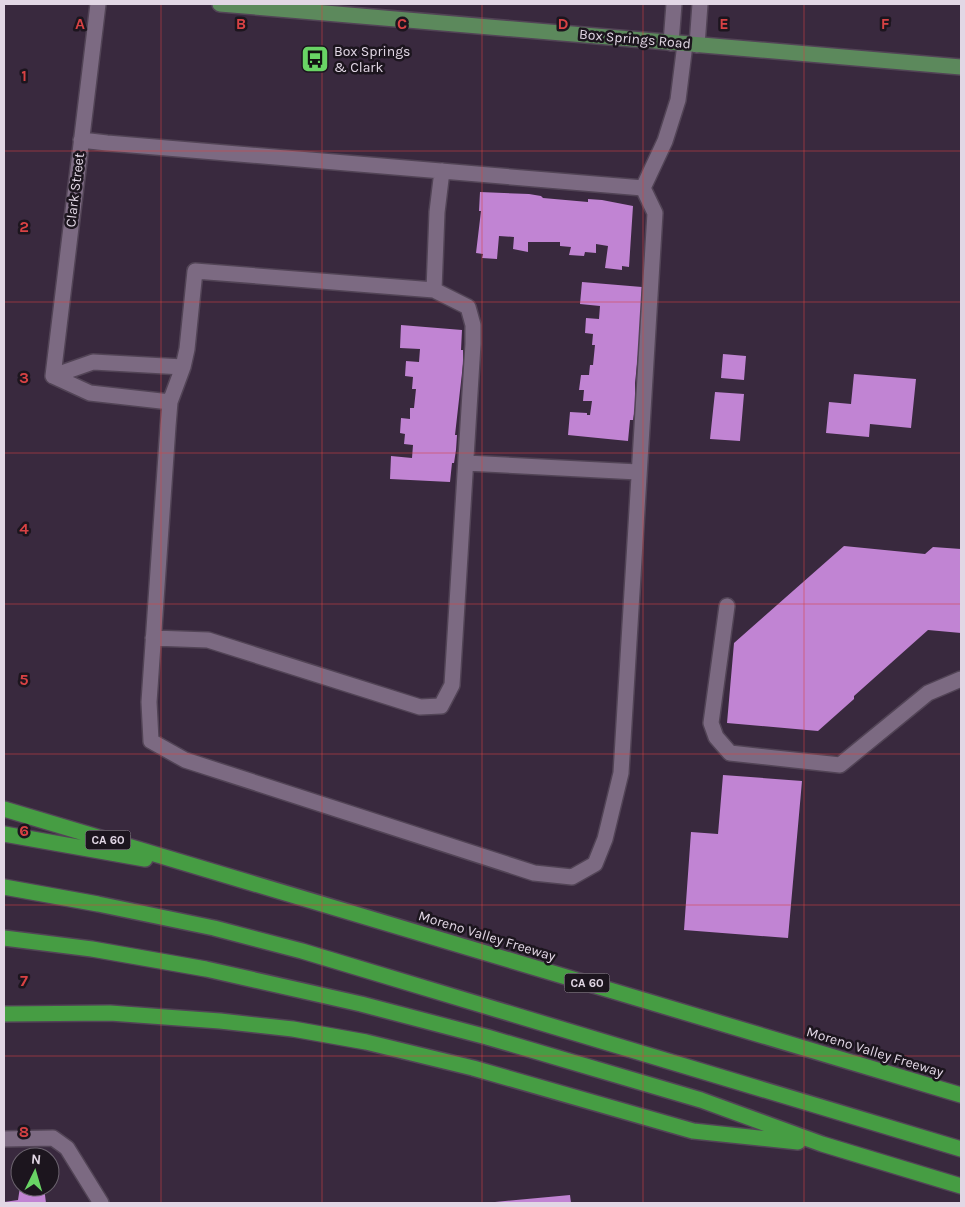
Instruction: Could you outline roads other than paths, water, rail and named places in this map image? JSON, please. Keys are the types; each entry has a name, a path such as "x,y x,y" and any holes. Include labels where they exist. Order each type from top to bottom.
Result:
{"highway":[{"name":"Moreno Valley Freeway","path":"4,808 961,1095"},
{"path":"4,834 213,871"},
{"path":"4,887 214,928 302,951 961,1149"},
{"path":"4,938 92,949 206,969 361,1004 487,1037 701,1100 822,1144 961,1186"},
{"path":"4,1014 110,1013 220,1021 293,1029 366,1042 473,1068 693,1131 822,1144"}],"main road":[{"name":"Box Springs Road","path":"220,4 961,67"}],"lane":[{"name":"Clark Street","path":"53,376 98,4"},
{"path":"674,4 684,44"},
{"path":"153,638 208,640 420,707 441,706 452,685 473,325 468,307 434,290 195,271 187,348 183,367 170,402 153,638 149,702 151,742 185,760 534,873 572,877 594,864 606,839 621,773 655,213 644,188 665,141 678,100 684,44 700,4"},
{"path":"81,140 644,188"},
{"path":"434,290 437,212 442,171"},
{"path":"53,376 93,362 183,367"},
{"path":"53,376 90,393 170,402"},
{"path":"466,463 638,472"},
{"path":"727,606 711,723 716,737 730,753 840,765 928,693 961,679"},
{"path":"4,1139 52,1138 67,1148 101,1203"}],"place":[{"name":"Box Springs & Clark","path":"315,59"}]}
